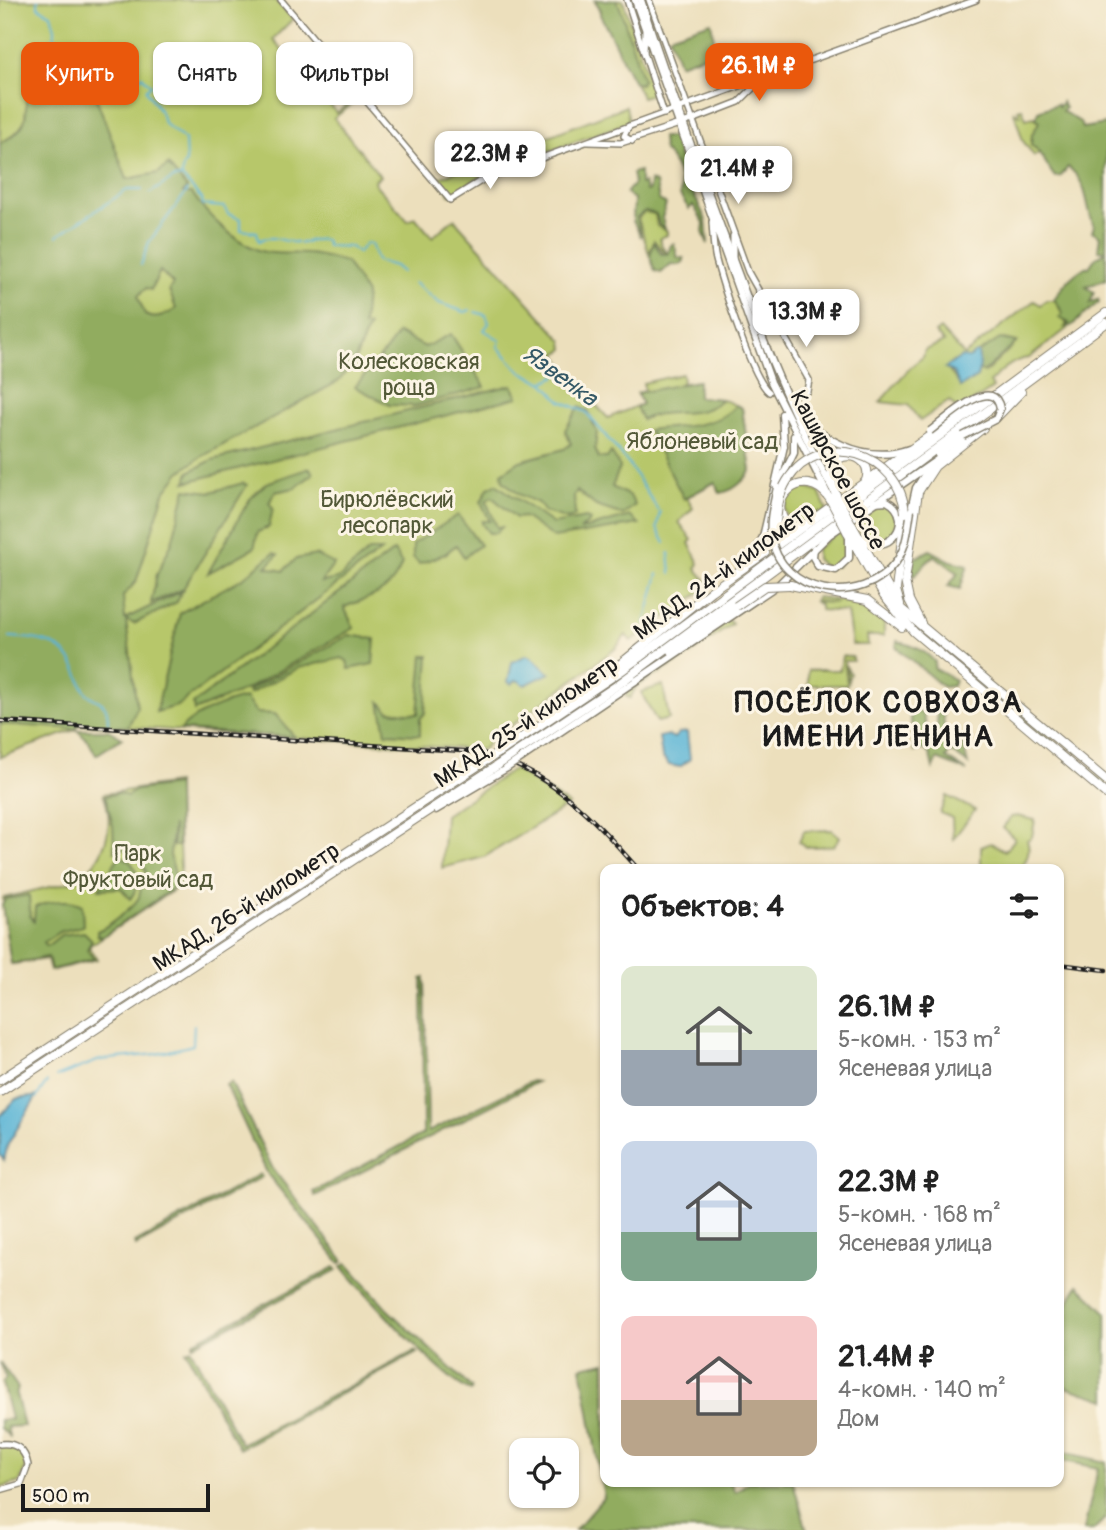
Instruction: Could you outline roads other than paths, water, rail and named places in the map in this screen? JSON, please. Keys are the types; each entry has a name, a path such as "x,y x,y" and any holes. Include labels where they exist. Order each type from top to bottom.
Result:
{"highway":[{"path":"1025,376 1106,313"},
{"path":"928,633 911,606 906,586 915,503 930,470 998,415 1060,358 1106,323"},
{"path":"776,546 997,388 1060,358"},
{"name":"МКАД, 24-й километр","path":"582,698 1025,376"},
{"name":"МКАД, 24-й километр","path":"725,605 883,488 1025,376"},
{"path":"658,645 713,595 765,556 775,533 778,504 786,481 805,462 829,452 854,452 881,465 900,489 908,512 896,590 907,615"},
{"path":"832,496 831,471 834,463 842,457 850,456 863,462 868,474 867,482"},
{"path":"867,482 910,458"},
{"path":"809,524 795,528 786,523 780,511 784,495 796,485 806,483 832,496"},
{"name":"Каширское шоссе","path":"832,496 889,593 907,615 1106,779"},
{"name":"Каширское шоссе","path":"851,530 889,604 934,652 1106,794"},
{"path":"582,698 613,668 765,552"},
{"path":"642,667 677,648 765,586 790,585 871,601 934,652"},
{"name":"МКАД, 25-й километр","path":"412,815 519,755 725,605"},
{"name":"МКАД, 25-й километр","path":"412,815 487,760 582,698"},
{"name":"МКАД, 26-й километр","path":"97,1023 390,836 412,815"},
{"name":"МКАД, 26-й километр","path":"97,1023 412,815"},
{"path":"0,1079 97,1023"},
{"path":"0,1092 97,1023"}],"main road":[{"path":"281,0 450,200 484,179 976,0"},
{"path":"627,0 664,114"},
{"name":"Каширское шоссе","path":"635,0 751,327 780,394 832,496"},
{"name":"Каширское шоссе","path":"641,0 675,110"},
{"path":"649,0 751,278 809,382 807,391 795,394"},
{"path":"644,55 645,30"},
{"path":"584,142 614,144 633,141 692,120 734,104 767,75"},
{"path":"728,90 738,93 739,99 734,104"},
{"name":"Каширское шоссе","path":"680,124 695,156 743,287 791,427 832,496"},
{"path":"629,126 624,136 633,141"},
{"path":"695,156 715,184"},
{"path":"712,218 716,259 760,383 769,393"},
{"path":"732,230 733,261"},
{"path":"743,287 745,281 751,278"},
{"path":"734,309 751,327"},
{"path":"780,394 826,437 851,449 896,453 914,447"},
{"path":"746,565 762,542 784,446 780,394"},
{"path":"877,453 907,446 979,396 989,394 995,398 1000,410 996,419 963,436 883,488"},
{"path":"791,427 795,449 777,487 770,524 778,557 800,580 830,590 864,586 890,569 906,542 908,512 922,476 948,453"},
{"path":"519,755 628,687 779,584 814,548 873,503 956,447"},
{"path":"851,530 875,545 889,542 897,535 901,521 897,509 887,501 873,503"},
{"path":"814,548 813,557 818,566 828,570 839,569 850,554 851,530"},
{"path":"390,836 502,766"},
{"path":"0,1444 17,1446 23,1452 28,1465 21,1485 0,1490"}],"water":[{"path":"978,353 980,365 977,377 960,387 954,373 945,368 961,357 969,358"},
{"path":"527,655 550,673 525,685 517,680 511,684 508,682 512,662"},
{"path":"687,732 690,759 680,767 669,765 662,757 659,737 668,735 674,738 679,733"},
{"path":"37,1096 8,1144 4,1160 0,1155 0,1116 16,1099"}],"waterway":[{"name":"Язвенка","path":"38,0 38,7 51,14 55,29 54,47 60,55 73,57 91,68 107,71 127,85 142,76 151,85 146,90 159,109 164,123 185,140 186,163 182,177 202,199 203,205 224,207 228,214 241,219 241,230 257,232 259,241 274,238 301,243 322,239 326,240 327,246 351,247 358,253 366,243 371,244 377,261 395,266 402,272"},
{"path":"150,193 174,178 182,177"},
{"path":"57,236 127,190 142,190"},
{"path":"141,265 149,242 188,190"},
{"name":"Язвенка","path":"414,283 439,303 465,312 470,310"},
{"name":"Язвенка","path":"475,312 486,315 489,323 484,330 500,340 498,347 520,371 544,383 561,401 586,412 628,463 658,510"},
{"path":"558,374 563,370"},
{"path":"545,382 556,376"},
{"name":"Язвенка","path":"660,512 657,528 665,543"},
{"path":"669,553 671,573"},
{"name":"Язвенка","path":"653,630 645,624 658,574"},
{"path":"10,637 41,640 65,653 77,671 85,691 104,705 108,723"},
{"path":"56,1077 100,1060 157,1054 193,1045 194,1025"},
{"path":"36,1098 47,1082"}],"railway":[{"path":"0,721 478,752 504,760 548,783 586,814 633,864"},
{"path":"1064,965 1106,970"}],"district":[{"name":"ПОСЁЛОК СОВХОЗА ИМЕНИ ЛЕНИНА","path":"879,719"}],"park label":[{"name":"Колесковская роща","path":"409,374"},
{"name":"Яблоневый сад","path":"702,441"},
{"name":"Бирюлёвский лесопарк","path":"387,512"},
{"name":"Парк Фруктовый сад","path":"138,866"}]}
